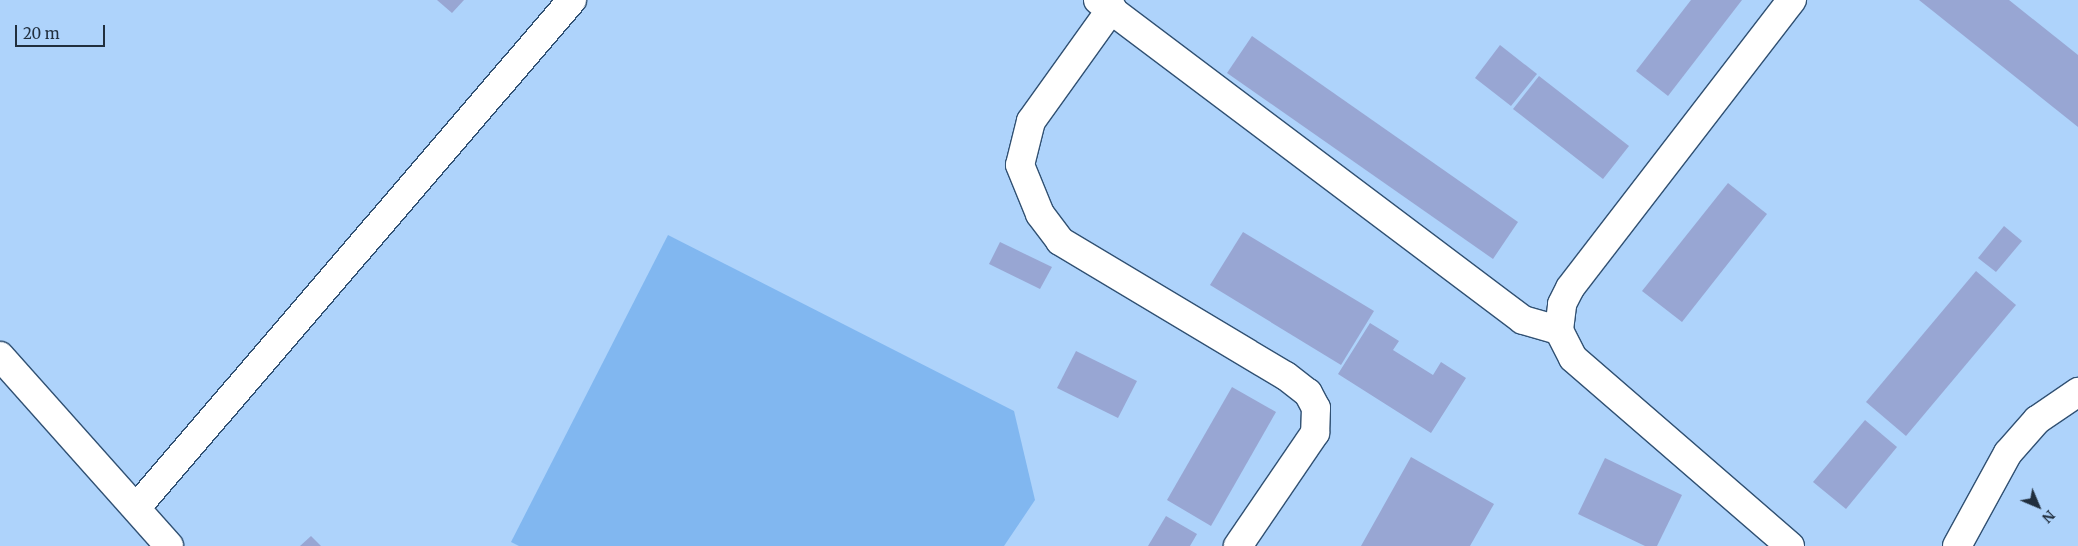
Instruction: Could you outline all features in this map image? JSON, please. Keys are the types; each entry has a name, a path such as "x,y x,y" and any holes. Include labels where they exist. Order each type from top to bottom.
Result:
{"street":[{"path":"137,507 572,0"},
{"path":"1790,546 1573,358 1559,330 1562,304 1570,288 1792,0"},
{"path":"1238,546 1315,433 1316,408 1308,393 1286,376 1060,241 1040,214 1020,165 1031,121 1105,4 1523,320 1559,330"},
{"path":"0,356 137,507 168,546"},
{"path":"1957,546 2008,454 2038,420 2078,392"}],"water":[{"path":"668,235 1014,411 1035,500 1004,546 519,546 511,542"}],"building":[{"path":"437,0 464,0 452,13"},
{"path":"1691,0 1742,0 1668,96 1636,71"},
{"path":"1919,0 2009,0 2078,55 2078,127"},
{"path":"1252,36 1518,222 1493,259 1227,73"},
{"path":"1500,45 1537,74 1511,106 1475,78"},
{"path":"1539,76 1629,146 1603,179 1513,109"},
{"path":"1728,183 1767,214 1682,322 1642,291"},
{"path":"2004,226 2022,241 1996,272 1978,258"},
{"path":"1243,232 1374,311 1341,365 1210,285"},
{"path":"1000,242 1052,267 1040,289 989,264"},
{"path":"1976,271 2016,305 1906,436 1866,402"},
{"path":"1370,323 1399,341 1393,350 1433,375 1441,362 1466,378 1431,433 1338,374"},
{"path":"1076,351 1137,381 1118,418 1057,388"},
{"path":"1232,387 1276,412 1211,526 1167,500"},
{"path":"1865,420 1897,447 1846,509 1813,482"},
{"path":"1411,457 1494,504 1470,546 1361,546"},
{"path":"1605,458 1682,495 1657,546 1645,546 1578,514"},
{"path":"1166,516 1197,534 1190,546 1148,546"},
{"path":"311,536 321,546 300,546"}]}
